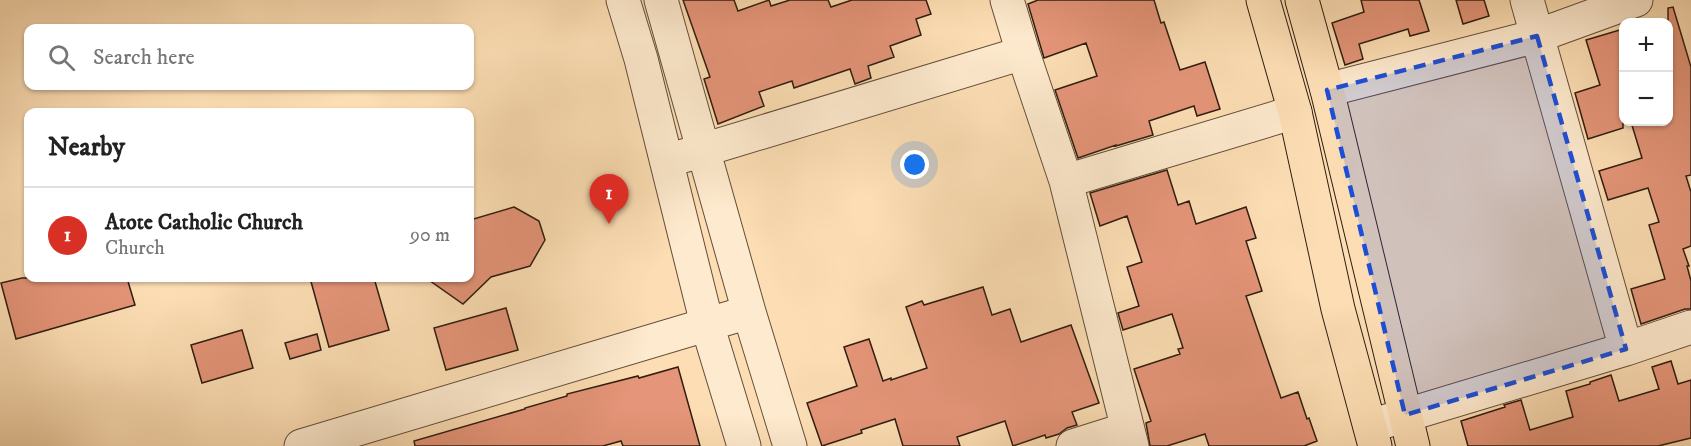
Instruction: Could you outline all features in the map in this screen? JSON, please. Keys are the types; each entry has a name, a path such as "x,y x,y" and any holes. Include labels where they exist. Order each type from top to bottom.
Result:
{"main road":[{"path":"1263,0 1295,112 1338,309 1373,436"},
{"path":"1302,0 1327,90 1409,431"}],"street":[{"path":"623,0 707,324 744,446"},
{"path":"661,0 702,150 790,446"},
{"path":"1007,0 1066,181 1129,437 1072,446"},
{"path":"1527,0 1626,349"},
{"path":"1327,90 1537,36 1636,0"},
{"path":"665,161 1023,53"},
{"path":"1066,181 1295,112"},
{"path":"301,446 749,312"},
{"path":"1373,436 1409,431 1626,349 1691,327"}],"highlighted area":[{"path":"1537,36 1626,349 1405,415 1327,90"}],"building":[{"path":"683,0 734,0 738,11 769,0 771,6 790,0 828,0 831,7 852,0 926,0 931,14 916,19 921,35 890,46 894,57 868,66 871,78 855,84 850,69 794,88 792,81 759,92 764,106 718,124 704,79 710,77"},
{"path":"1038,0 1154,0 1180,70 1205,62 1220,109 1197,116 1194,106 1149,121 1153,135 1078,158 1055,90 1097,76 1086,43 1044,58 1028,4"},
{"path":"1361,0 1419,0 1429,31 1410,36 1408,29 1359,44 1363,59 1345,65 1332,23 1364,12"},
{"path":"1456,0 1484,0 1489,16 1463,24"},
{"path":"1673,7 1691,67 1691,175 1686,176 1691,192 1691,246 1683,249 1691,281 1691,309 1641,324 1631,289 1665,279 1649,225 1659,222 1648,188 1608,200 1599,171 1642,158 1632,126 1673,126 1673,18 1668,18 1668,8"},
{"path":"1619,30 1619,126 1623,126 1623,128 1588,139 1575,93 1600,85 1586,40"},
{"path":"1167,170 1178,205 1189,201 1196,224 1246,207 1256,238 1246,241 1262,291 1246,296 1281,398 1298,392 1317,441 1304,446 1209,446 1205,434 1167,446 1150,446 1146,423 1151,421 1134,369 1180,354 1178,349 1183,348 1172,314 1123,330 1118,313 1139,306 1127,267 1142,262 1127,216 1100,226 1090,193"},
{"path":"514,207 539,221 545,240 530,266 491,277 463,304 432,282 474,282 474,219"},
{"path":"22,278 24,282 128,282 135,305 16,339 1,283"},
{"path":"311,282 375,282 389,330 329,347"},
{"path":"983,287 992,315 1010,309 1021,342 1071,325 1099,403 1072,412 1077,425 1059,434 1046,438 1045,435 1013,446 1005,421 957,437 960,446 903,446 895,419 822,446 807,403 857,386 844,347 869,339 883,381 927,368 906,307 922,301 924,305"},
{"path":"506,308 518,350 446,370 434,328"},
{"path":"242,330 253,368 202,383 191,345"},
{"path":"317,334 321,350 290,359 285,343"},
{"path":"1671,361 1678,384 1691,380 1691,438 1658,446 1468,446 1461,421 1521,400 1530,430 1573,417 1566,391 1611,375 1619,401 1659,389 1652,367"},
{"path":"678,367 700,446 623,446 621,441 603,446 415,446 414,441 525,409 567,396 567,394"}],"place":[{"name":"Atote Catholic Church","path":"609,224"}]}
